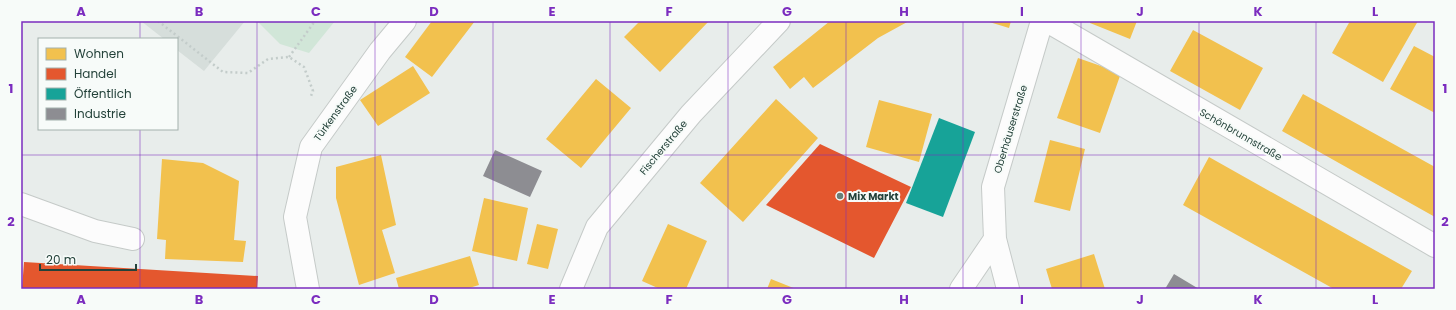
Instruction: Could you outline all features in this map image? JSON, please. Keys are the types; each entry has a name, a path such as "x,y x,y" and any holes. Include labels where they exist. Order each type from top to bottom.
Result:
{"street":[{"name":"Türkenstraße","path":"308,289 295,217 311,147 380,51 405,21"},
{"name":"Oberhäuserstraße","path":"1008,289 995,239 993,187 1042,21"},
{"name":"Schönbrunnstraße","path":"1047,21 1435,246"},
{"name":"Fischerstraße","path":"571,289 596,227 691,114 773,23"},
{"path":"21,204 95,231 133,239"},
{"path":"961,289 995,239"}],"path":[{"path":"158,21 223,72 248,73 268,59 289,58 304,67 313,91 311,97"},
{"path":"289,58 315,21"}],"shaded area":[{"path":"141,21 245,21 204,71 178,51 178,38 163,38"}],"green space":[{"path":"257,21 335,21 309,53 280,44"}],"building: Wohnen":[{"path":"432,21 475,21 432,77 405,57"},
{"path":"640,21 709,21 660,72 624,37"},
{"path":"830,21 909,21 878,38 813,88 804,77 790,89 773,67"},
{"path":"986,21 1011,21 1009,28"},
{"path":"1090,21 1137,21 1130,39 1090,23"},
{"path":"1350,21 1418,21 1383,82 1332,53"},
{"path":"1193,30 1263,68 1240,110 1170,71"},
{"path":"1414,46 1435,57 1435,113 1390,89"},
{"path":"1078,58 1121,73 1100,133 1057,118"},
{"path":"413,66 430,93 378,126 360,100"},
{"path":"596,79 631,108 581,168 546,139"},
{"path":"1303,94 1435,167 1435,217 1282,131"},
{"path":"776,99 818,138 743,222 700,183"},
{"path":"879,100 932,114 919,162 866,147"},
{"path":"1050,140 1085,149 1070,211 1034,202"},
{"path":"381,155 396,225 382,230 395,273 359,285 336,198 336,167"},
{"path":"1209,157 1412,271 1401,289 1334,289 1183,205"},
{"path":"162,159 203,163 239,181 234,240 246,241 243,262 165,259 166,240 157,239"},
{"path":"484,198 528,208 517,261 472,251"},
{"path":"537,224 558,229 548,269 527,264"},
{"path":"668,224 707,241 686,289 660,289 642,281"},
{"path":"1094,254 1105,289 1052,289 1046,269"},
{"path":"470,256 479,285 466,289 399,289 396,278"},
{"path":"771,279 796,289 767,289"}],"building: Handel":[{"name":"Mix Markt","path":"820,144 911,187 874,258 766,205"},
{"path":"24,262 258,276 257,289 22,289"}],"building: Öffentlich":[{"path":"939,118 975,132 943,217 906,203"}],"building: Industrie":[{"path":"495,150 542,171 530,197 483,176"},
{"path":"1174,274 1199,289 1165,289"}],"place":[{"name":"Mix Markt","path":"840,196"}]}
